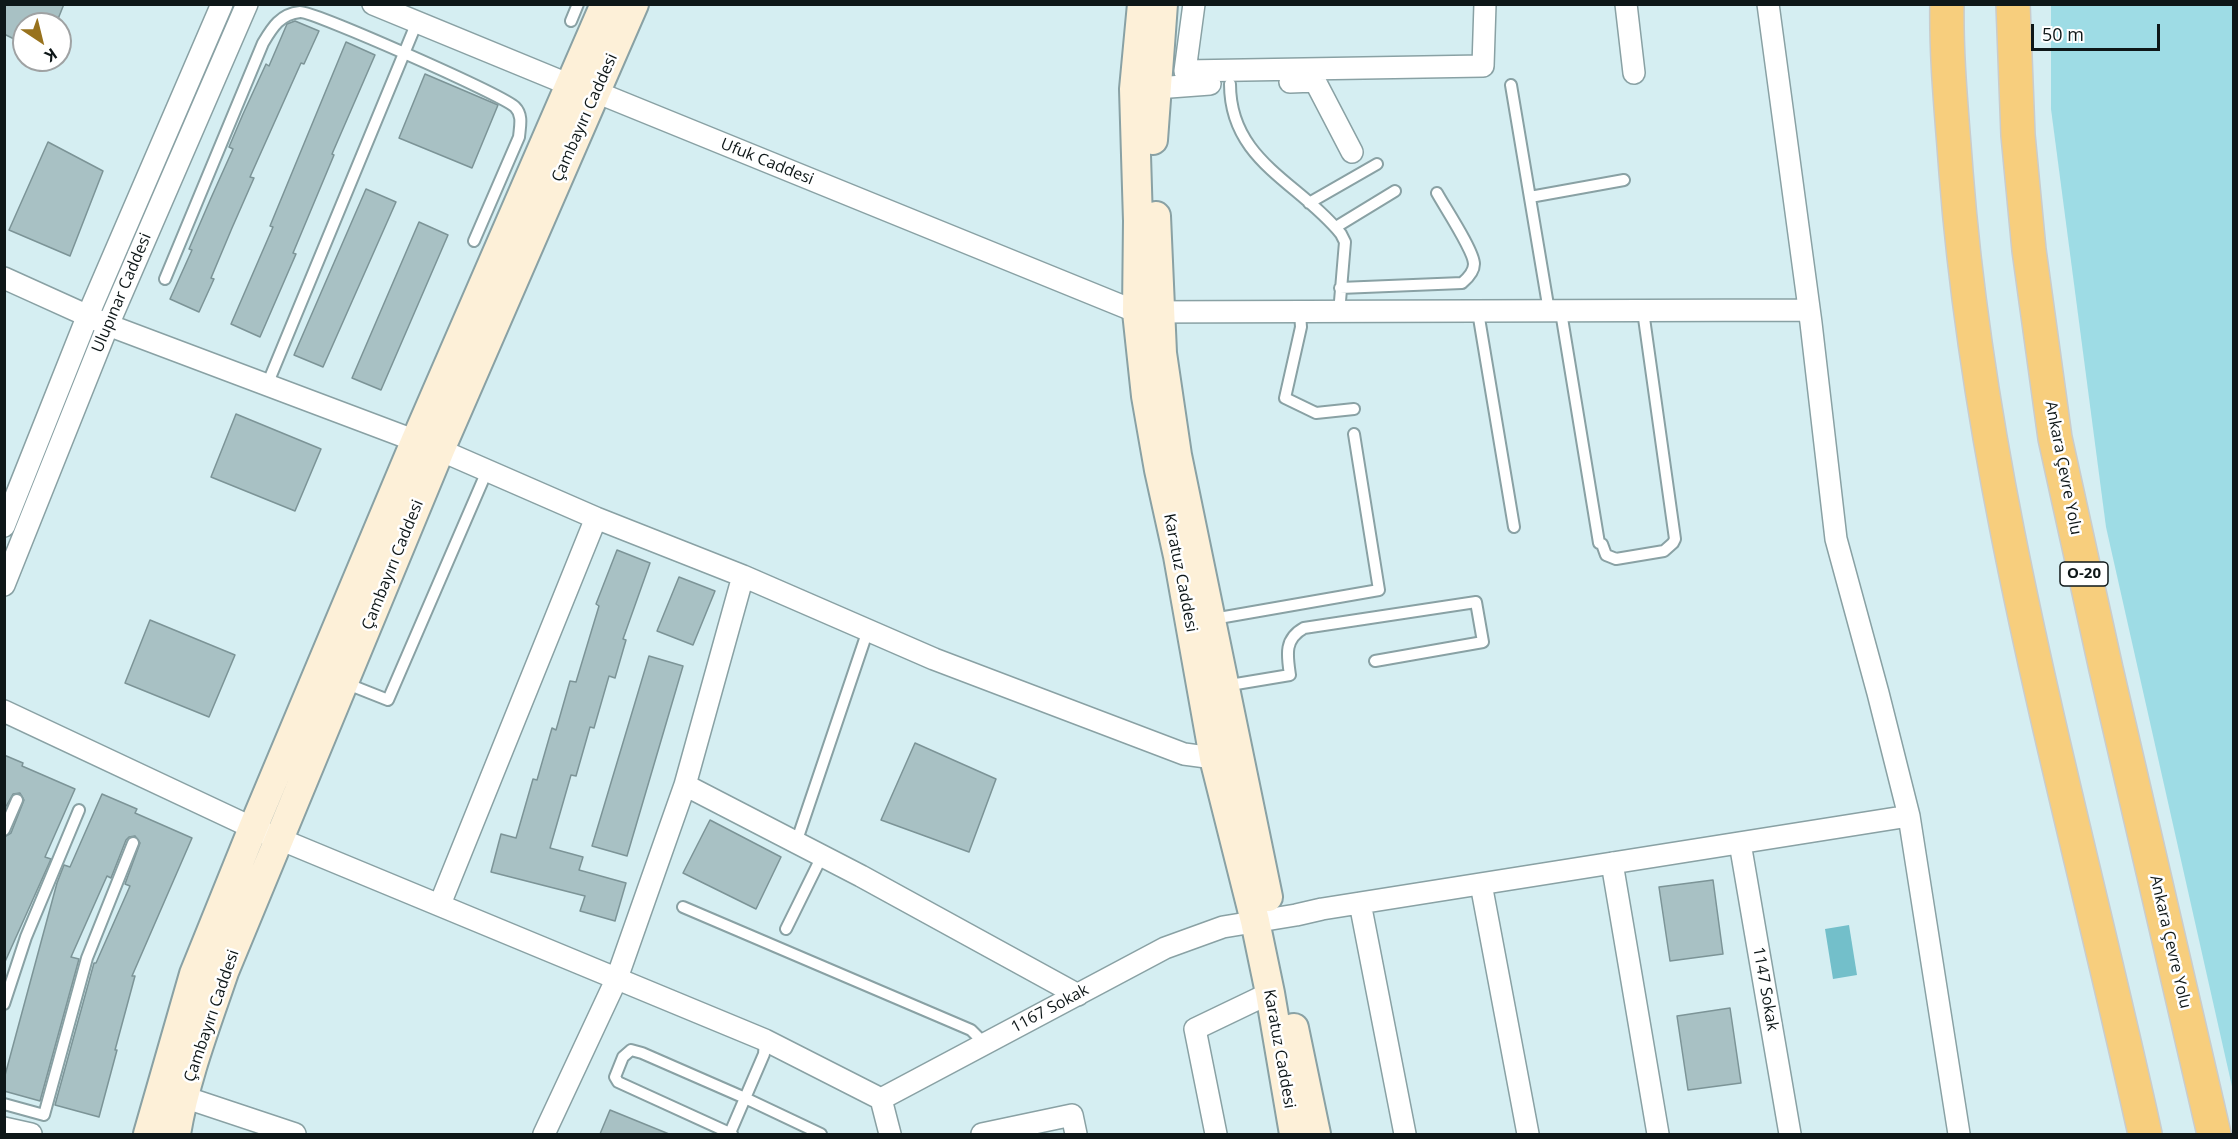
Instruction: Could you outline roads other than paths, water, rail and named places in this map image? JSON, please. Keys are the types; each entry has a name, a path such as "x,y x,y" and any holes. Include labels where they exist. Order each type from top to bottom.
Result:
{"highway":[{"path":"1947,4 1953,133 1963,255 1973,337 1991,446 2016,574 2145,1134"},
{"name":"Ankara Çevre Yolu","path":"2013,4 2018,135 2029,250 2055,438 2100,645 2214,1134"}],"street":[{"name":"Ulupınar Caddesi","path":"4,526 88,315 222,4"},
{"name":"Ulupınar Caddesi","path":"4,585 108,325 247,4"},
{"name":"Ufuk Caddesi","path":"373,4 1149,313"},
{"name":"Çambayırı Caddesi","path":"583,89 606,4"},
{"name":"Çambayırı Caddesi","path":"148,1134 194,974 253,828 427,446 583,89 634,4"},
{"name":"Karatuz Caddesi","path":"1142,4 1145,89 1138,220 1149,313 1151,428 1178,556 1214,758 1264,920 1316,1134"},
{"path":"1162,4 1145,89 1195,84 1315,81 1352,152"},
{"path":"1194,4 1185,71 1483,66 1485,4"},
{"path":"1626,4 1634,73"},
{"path":"1768,4 1809,310 1836,539 1909,816 1959,1134"},
{"path":"4,278 108,325 427,446 596,518 742,576 934,659 1184,754 1214,758"},
{"path":"1264,920 1224,686 1176,455 1162,353 1149,313 1809,310"},
{"name":"Çambayırı Caddesi","path":"176,1134 200,1041 225,972 345,683 427,446"},
{"path":"440,904 596,518"},
{"path":"544,1134 617,978 685,785 742,576"},
{"path":"4,711 253,828 765,1040 881,1099 890,1134"},
{"path":"685,785 822,856 1078,995"},
{"name":"1167 Sokak","path":"881,1099 1165,948 1222,927 1909,816"},
{"name":"1147 Sokak","path":"1740,843 1790,1134"},
{"path":"1612,863 1658,1134"},
{"path":"1481,884 1528,1134"},
{"path":"1360,903 1405,1134"},
{"name":"Karatuz Caddesi","path":"1264,920 1270,993 1294,1134"},
{"path":"1216,1134 1195,1029 1270,993"},
{"path":"184,1097 295,1134"},
{"path":"982,1134 1072,1115 1076,1134"},
{"path":"4,1128 31,1134"}],"lane":[{"path":"571,21 578,4"},
{"path":"165,279 263,43 275,23 287,14 302,12 340,26 505,99 517,108 521,121 519,137 474,241"},
{"path":"267,385 417,22"},
{"path":"1230,84 1232,109 1242,134 1270,169 1336,227 1345,242 1339,313"},
{"path":"1511,86 1530,197 1555,311 1600,544 1606,555 1616,559 1664,551 1675,539 1643,311"},
{"path":"1309,203 1377,164"},
{"path":"1530,197 1624,180"},
{"path":"1336,227 1395,191"},
{"path":"1340,288 1466,280 1473,270 1473,257 1437,193"},
{"path":"1478,312 1514,527"},
{"path":"1300,313 1301,327 1285,398 1316,413 1354,409"},
{"path":"1210,620 1379,590 1354,434"},
{"path":"345,683 388,700 487,471"},
{"path":"1224,686 1290,675 1288,647 1294,635 1304,628 1476,602 1483,642 1375,661"},
{"path":"796,843 868,630"},
{"path":"4,830 16,800"},
{"path":"4,1004 26,937 80,810"},
{"path":"4,1104 44,1115 87,958 133,843"},
{"path":"786,929 822,856"},
{"path":"683,907 971,1030 983,1045"},
{"path":"765,1040 764,1054 745,1098 731,1134 618,1082 615,1077 623,1057 631,1050 642,1053 745,1098 821,1134"}]}
